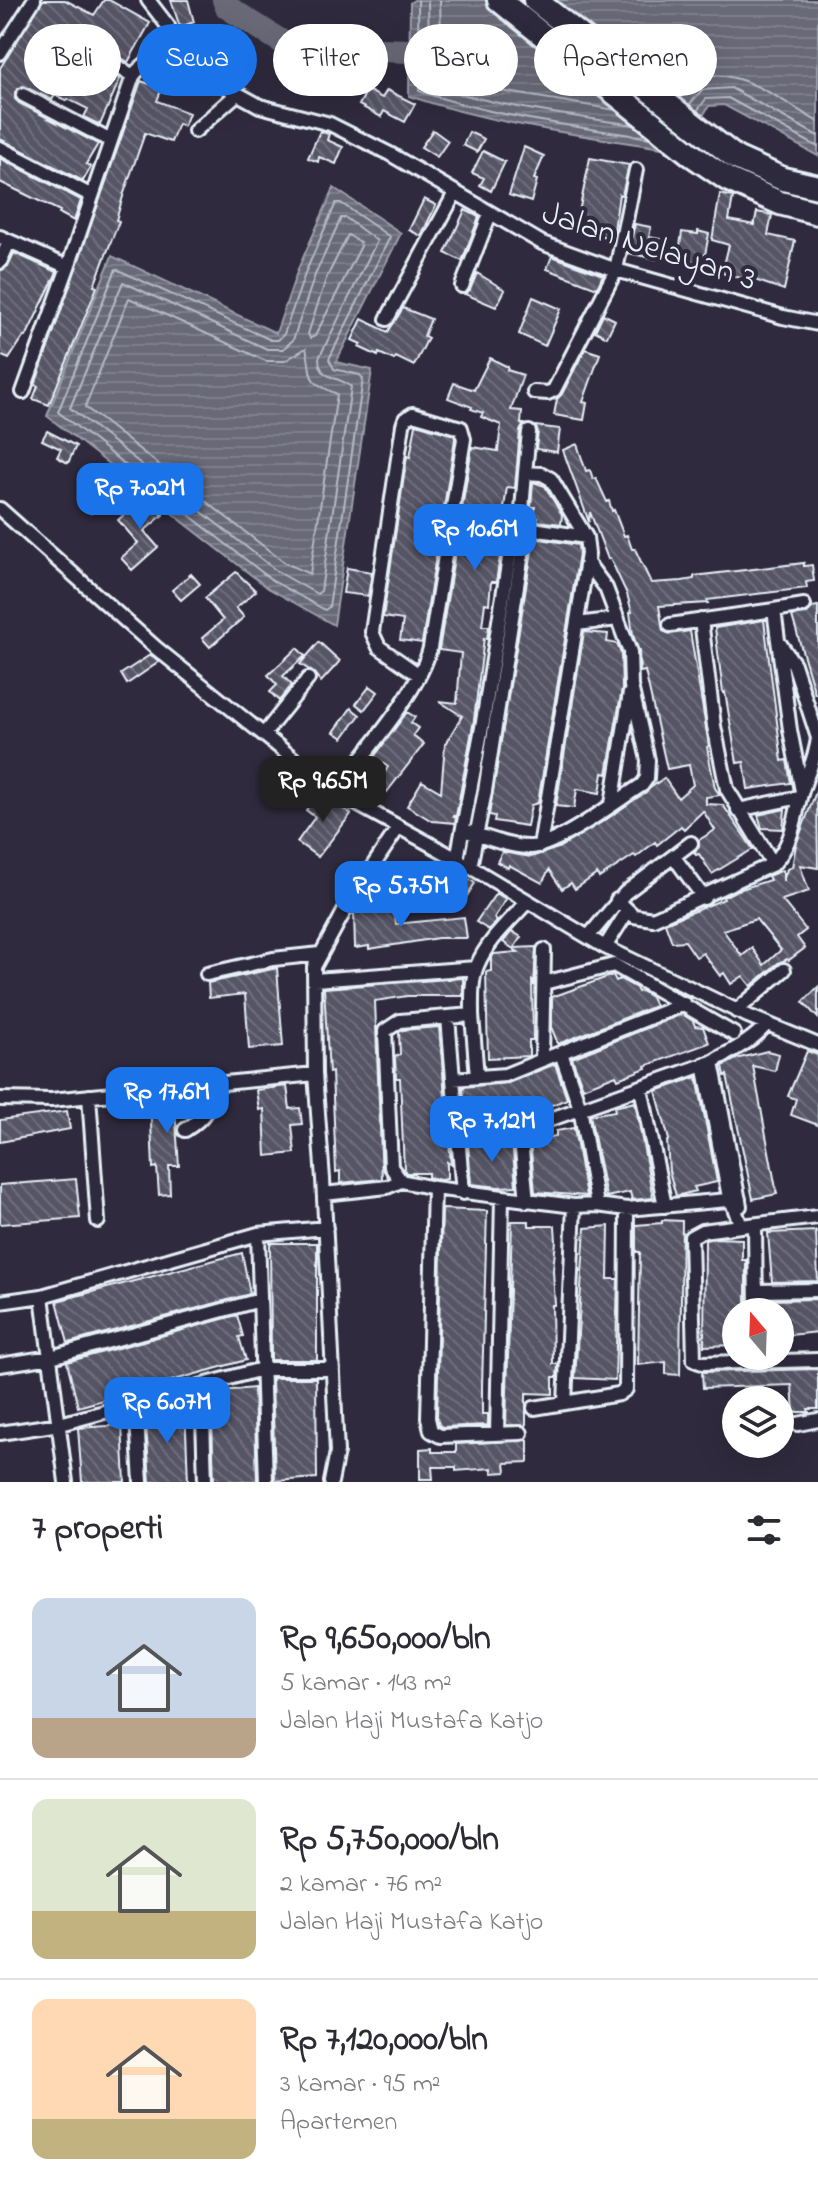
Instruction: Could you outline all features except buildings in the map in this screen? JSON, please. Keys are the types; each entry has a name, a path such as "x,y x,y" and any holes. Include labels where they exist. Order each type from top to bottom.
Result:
{"highway":[{"path":"499,0 692,155 727,179 780,203 818,213"},
{"path":"535,0 736,158 783,179 818,187"}],"street":[{"path":"0,53 34,0"},
{"path":"148,0 166,24"},
{"path":"121,69 133,76"},
{"path":"23,392 109,140 137,71"},
{"path":"23,95 109,140"},
{"path":"195,131 235,96"},
{"name":"Jalan Nelayan 3","path":"241,96 260,106 330,124 390,154 542,243 616,270 818,324"},
{"path":"0,148 92,196"},
{"path":"534,392 554,390 616,270 636,170"},
{"path":"387,319 455,193"},
{"path":"462,286 490,214"},
{"path":"0,262 4,239 68,267"},
{"path":"335,792 405,698 419,675 430,648 464,439 461,428 413,414 405,419 403,425 372,632 379,647 419,675"},
{"path":"470,867 520,527 529,432"},
{"path":"525,473 548,476 586,537 588,564 540,846"},
{"path":"0,509 139,634 335,792 457,859 605,947 742,1014 818,1045"},
{"path":"520,527 586,537"},
{"path":"457,859 520,527"},
{"path":"588,564 606,588 630,652 631,686 612,804"},
{"path":"670,625 804,605"},
{"path":"774,610 801,794"},
{"path":"577,624 618,619"},
{"path":"701,620 714,726 727,789 773,864"},
{"path":"617,900 634,916 653,919 773,864 788,846 818,738 817,723 794,664 778,642"},
{"path":"264,734 308,679"},
{"path":"463,830 519,846 540,846 642,785 649,771 631,686"},
{"path":"790,730 817,723"},
{"path":"738,810 801,794"},
{"path":"331,1482 337,1452 315,1074 314,967 351,899 398,828"},
{"path":"588,937 617,900 691,843"},
{"path":"674,857 704,898"},
{"path":"477,1077 472,1015 476,968 499,933 527,902"},
{"path":"605,947 627,912"},
{"path":"542,1060 544,950"},
{"path":"207,974 273,959 320,954"},
{"path":"544,983 612,964 734,1034"},
{"path":"315,980 476,968"},
{"path":"730,1050 742,1014 784,970"},
{"path":"453,1079 505,1075 684,1004"},
{"path":"401,1181 391,1167 385,1031 400,1021 472,1015"},
{"path":"448,1017 463,1193"},
{"path":"457,1135 520,1130 641,1088 708,1063 750,1042 767,1024"},
{"path":"561,1053 580,1108 597,1205"},
{"path":"708,1063 740,1220"},
{"path":"0,1099 51,1100 315,1074"},
{"path":"185,1130 201,1120 211,1106 216,1083"},
{"path":"641,1088 665,1206"},
{"path":"89,1096 98,1221"},
{"path":"520,1130 527,1201"},
{"path":"324,1194 387,1187 401,1181 463,1193 574,1206 627,1209 734,1200"},
{"path":"434,1188 429,1425 435,1435 440,1436 521,1433"},
{"path":"497,1434 502,1198"},
{"path":"565,1403 574,1206"},
{"path":"534,1408 619,1394 627,1386 627,1209"},
{"path":"722,1362 702,1363 692,1358 691,1237 740,1220 755,1225 818,1217"},
{"path":"755,1225 756,1298"},
{"path":"0,1302 42,1296 258,1234 326,1228"},
{"path":"258,1234 266,1482"},
{"path":"756,1291 818,1290"},
{"path":"42,1296 66,1482"},
{"path":"0,1365 51,1357 260,1300"},
{"path":"794,1360 818,1360"},
{"path":"0,1433 60,1424 262,1369 333,1369"},
{"path":"202,1386 205,1482"},
{"path":"136,1404 141,1482"},
{"path":"798,1424 818,1420"}],"water":[{"path":"414,0 818,0 818,156 724,105 709,106 681,151 510,123 409,96 518,96 518,24 410,24 410,3"},
{"path":"334,188 401,233 336,362 372,370 334,625 268,588 47,416 112,256 276,333 298,269"}],"waterway":[{"path":"224,0 227,7 290,47 404,51"}]}
